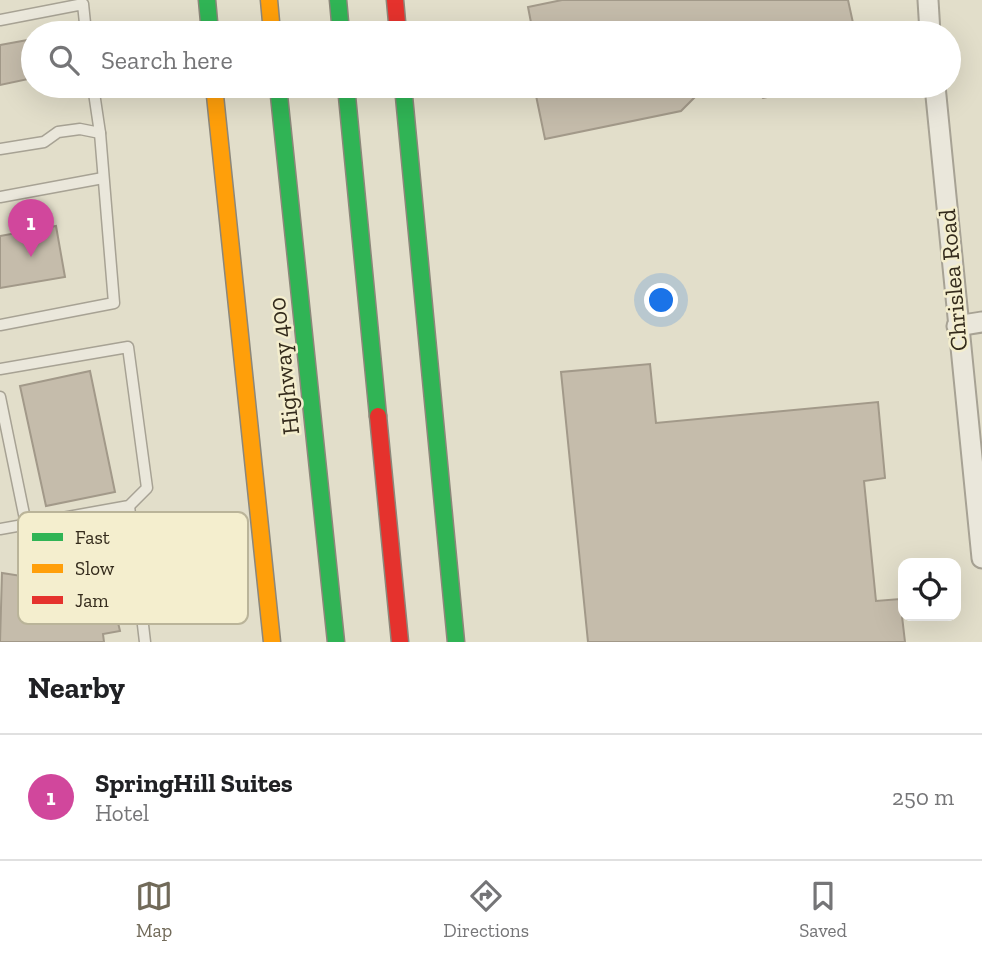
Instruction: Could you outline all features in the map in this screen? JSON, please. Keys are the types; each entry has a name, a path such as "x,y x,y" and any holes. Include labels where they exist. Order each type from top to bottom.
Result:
{"highway":[{"path":"207,0 209,21"},
{"path":"269,0 271,21"},
{"path":"338,0 340,21"},
{"path":"395,0 397,21"},
{"path":"215,98 272,642"},
{"name":"Highway 400","path":"279,98 336,642"},
{"path":"347,98 400,642"},
{"path":"404,98 456,642"}],"street":[{"path":"928,0 929,21"},
{"name":"Chrislea Road","path":"936,98 982,555"},
{"path":"957,326 982,322"}],"lane":[{"path":"0,20 83,4 85,21"},
{"path":"0,325 114,303 95,98"},
{"path":"0,149 44,142 58,132 80,129 100,133"},
{"path":"0,197 103,178"},
{"path":"0,369 128,347 147,488 129,506 95,512"},
{"path":"0,397 24,512"},
{"path":"129,506 130,512"},
{"path":"0,529 18,526"},
{"path":"143,624 145,642"}],"building":[{"path":"562,0 848,0 853,21 531,21 528,7"},
{"path":"21,41 21,81 0,85 0,45"},
{"path":"536,98 694,98 681,111 545,139"},
{"path":"56,226 65,277 0,288 0,236"},
{"path":"650,364 656,423 878,402 885,478 864,481 876,601 898,599 898,621 903,621 905,642 588,642 561,372"},
{"path":"90,371 115,492 46,506 20,386"},
{"path":"2,573 18,576 18,624 118,624 120,631 103,634 104,642 0,642"}],"traffic: fast":[{"path":"207,0 209,21"},
{"path":"338,0 340,21"},
{"path":"279,98 336,642"},
{"path":"347,98 378,416"},
{"path":"404,98 456,642"}],"traffic: slow":[{"path":"269,0 271,21"},
{"path":"215,98 272,642"}],"traffic: jam":[{"path":"395,0 397,21"},
{"path":"378,416 400,642"}],"place":[{"name":"SpringHill Suites","path":"31,257"}]}
